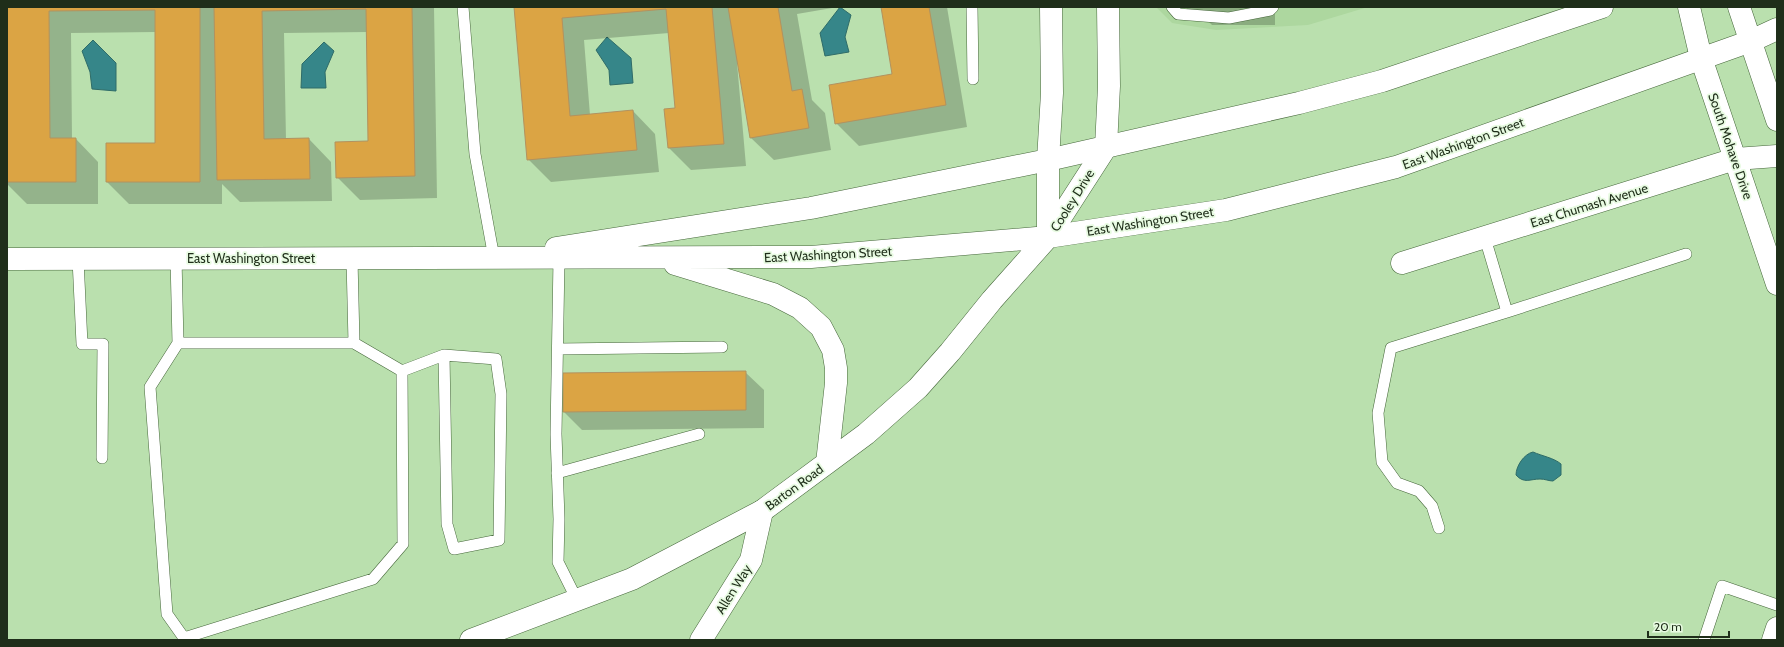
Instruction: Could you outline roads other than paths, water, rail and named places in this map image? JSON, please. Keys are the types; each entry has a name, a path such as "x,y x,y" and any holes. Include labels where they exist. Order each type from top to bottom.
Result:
{"main road":[{"name":"Cooley Drive","path":"1048,237 1048,160 1052,93 1051,7"},
{"name":"Cooley Drive","path":"1048,237 1106,147 1109,86 1108,7"},
{"name":"East Washington Street","path":"494,258 811,208 1106,147 1299,103 1382,81 1602,7"},
{"name":"South Mohave Drive","path":"1689,7 1701,58 1777,284"},
{"path":"1738,7 1777,120"},
{"name":"East Washington Street","path":"7,259 559,259 811,257 1048,237 1226,210 1396,167 1751,41 1777,29"},
{"name":"East Chumash Avenue","path":"1402,264 1735,159 1777,156"},
{"name":"Barton Road","path":"471,640 632,579 762,511 866,434 918,388 950,352 992,300 1048,237"},
{"path":"654,258 773,294 800,308 821,328 833,350 836,368 836,382 827,463"},
{"name":"Allen Way","path":"701,640 752,560 762,511"},
{"path":"1773,640 1777,628"}],"lane":[{"path":"463,7 475,154 494,258"},
{"path":"972,7 973,79"},
{"path":"1172,7 1178,14 1229,18 1270,10 1273,7"},
{"path":"1485,238 1507,312"},
{"path":"1439,528 1432,506 1419,491 1397,483 1382,462 1378,413 1391,348 1686,254"},
{"path":"176,258 178,343 150,387 167,614 184,638 373,578 403,544 402,371"},
{"path":"352,258 354,343"},
{"path":"78,259 82,344 103,344 102,458"},
{"path":"559,259 556,434 558,562 577,600"},
{"path":"178,343 354,343 402,371"},
{"path":"558,349 722,347"},
{"path":"402,371 444,355 496,359 501,394 498,540 454,549 447,524 444,355"},
{"path":"557,473 699,434"},
{"path":"1704,640 1722,586 1777,605"}],"water":[{"path":"840,7 851,15 845,37 849,52 825,56 820,33"},
{"path":"607,37 631,58 633,83 610,85 609,70 596,50"},
{"path":"93,40 116,63 116,91 92,89 90,72 82,51"},
{"path":"324,42 334,51 325,72 326,88 301,88 302,64"},
{"path":"1533,452 1561,464 1561,475 1553,481 1540,479 1524,480 1519,478 1516,475 1516,472 1519,464 1527,455"}]}
